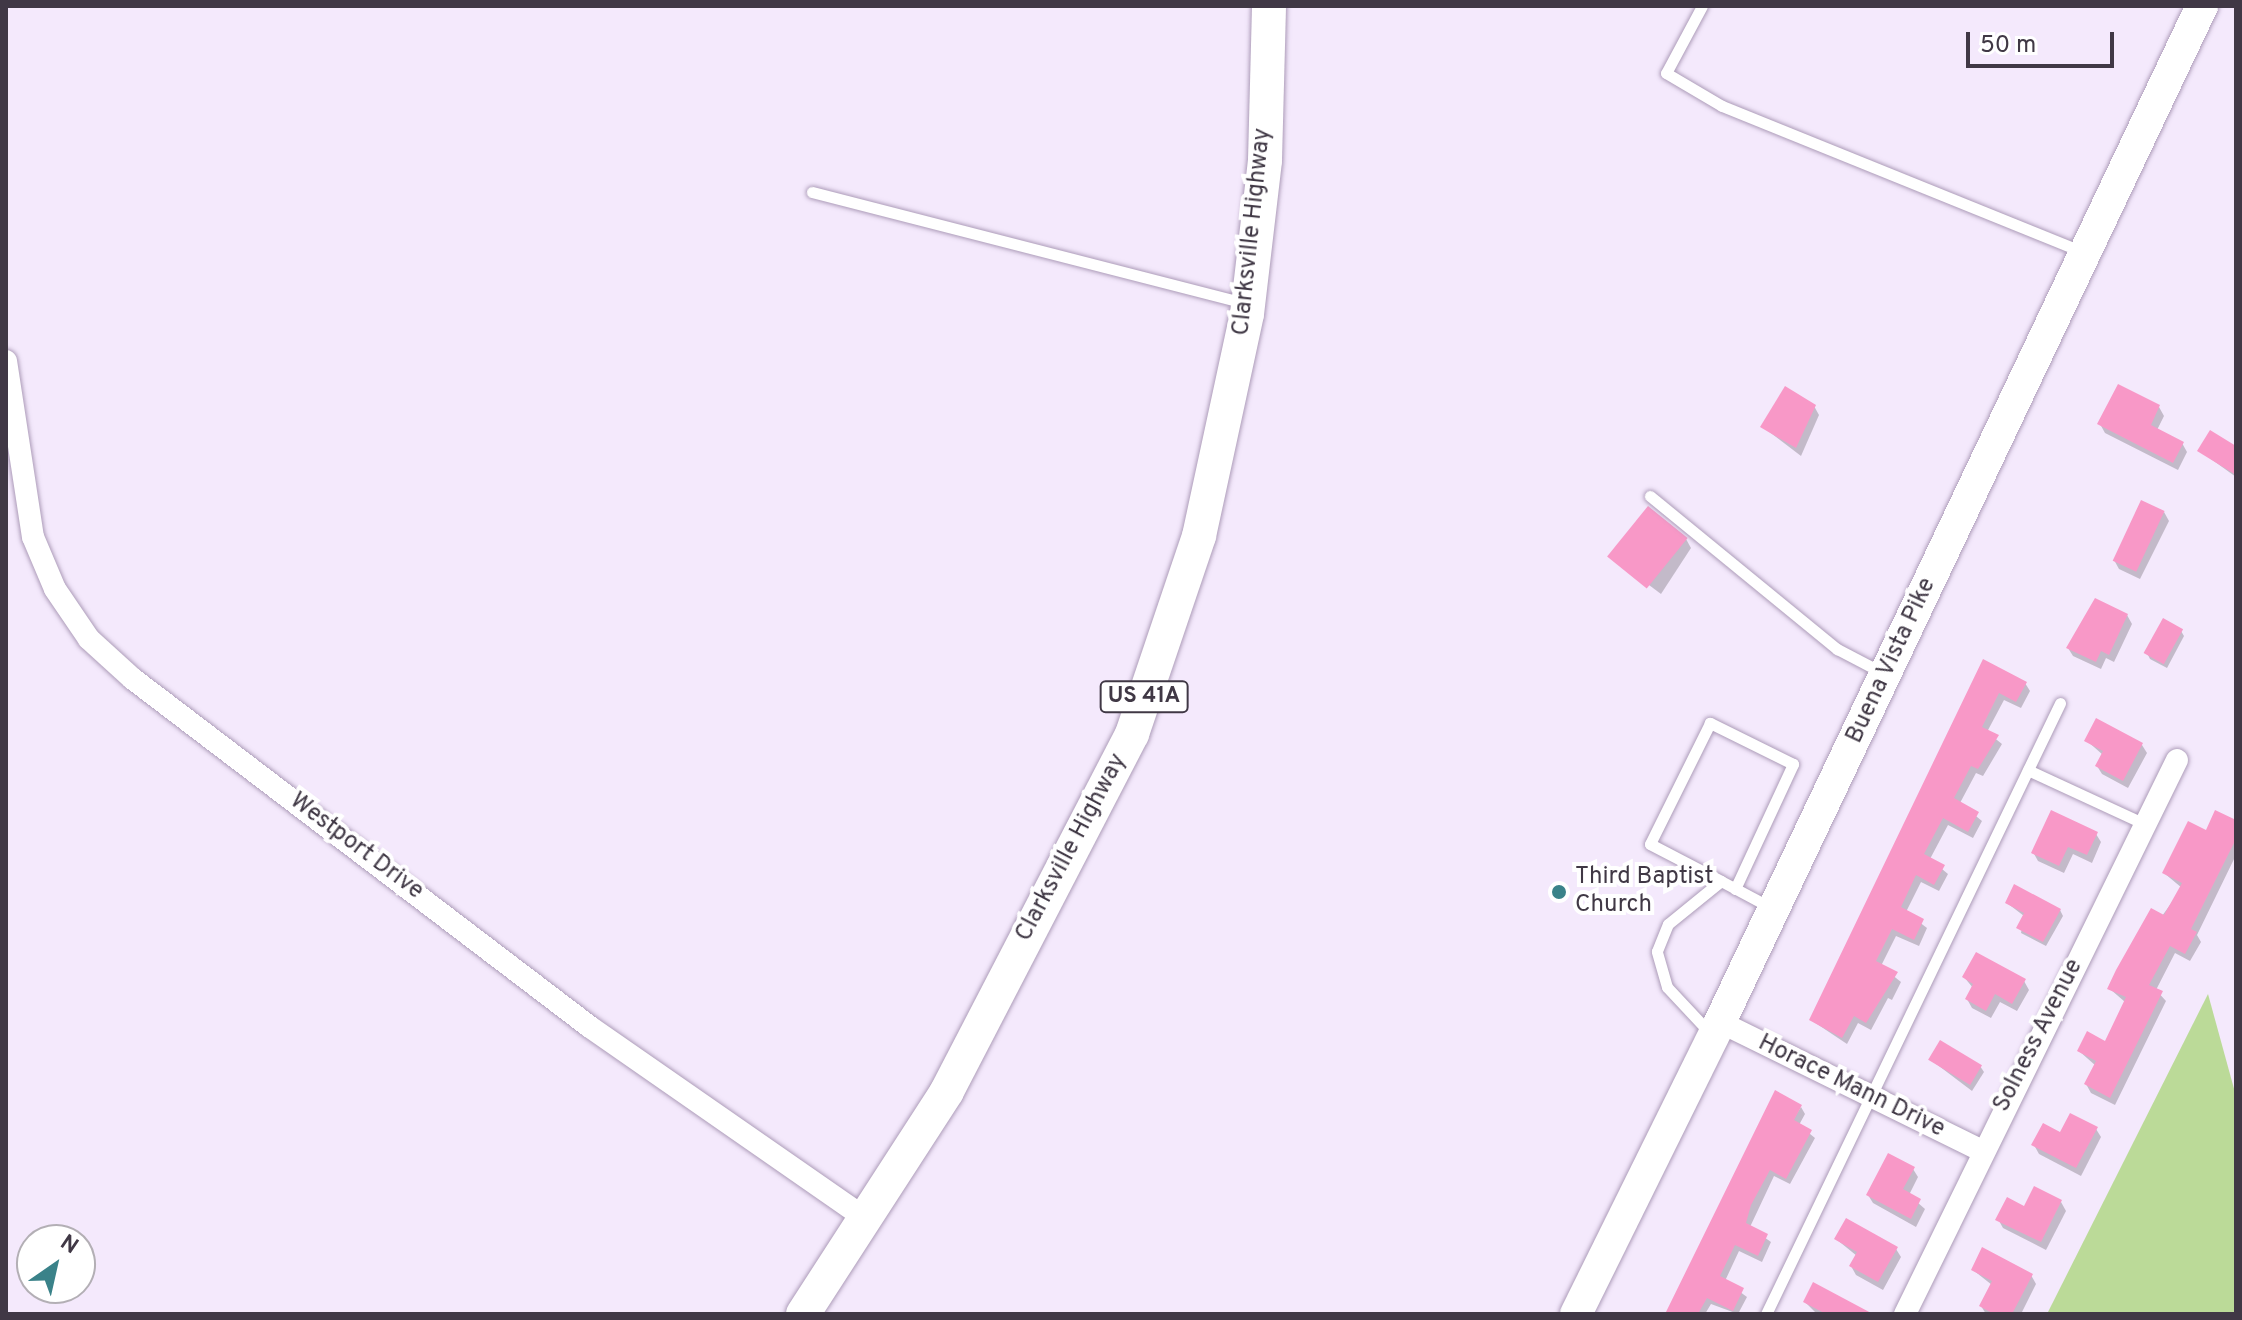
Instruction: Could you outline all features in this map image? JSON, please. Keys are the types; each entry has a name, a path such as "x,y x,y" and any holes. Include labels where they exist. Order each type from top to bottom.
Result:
{"main road":[{"name":"Clarksville Highway","path":"803,1314 868,1220 947,1091 1132,734 1199,536 1248,305 1265,160 1269,6"},
{"name":"Buena Vista Pike","path":"1576,1314 1717,1029 2202,6"}],"street":[{"name":"Westport Drive","path":"6,361 33,537 55,589 89,639 133,679 590,1027 868,1220"},
{"name":"Solness Avenue","path":"1905,1314 1982,1151 2177,760"},
{"name":"Horace Mann Drive","path":"1717,1029 1872,1097 1982,1151"}],"lane":[{"path":"1702,6 1666,73 1722,106 2085,253"},
{"path":"812,192 1248,305"},
{"path":"1650,496 1837,649 1885,675"},
{"path":"1766,1314 2060,703"},
{"path":"1735,889 1793,764 1710,723 1650,844 1735,889 1774,909"},
{"path":"2028,770 2145,824"},
{"path":"1717,1029 1667,987 1657,951 1668,924 1721,881"}],"green space":[{"path":"2208,994 2236,1096 2236,1314 2047,1314"}],"building":[{"path":"2118,384 2160,405 2151,425 2184,442 2173,463 2097,424"},
{"path":"1785,386 1816,405 1796,448 1760,427"},
{"path":"2210,430 2236,446 2236,475 2197,451"},
{"path":"2141,500 2165,511 2136,572 2113,561"},
{"path":"1648,506 1688,538 1647,589 1607,557"},
{"path":"2095,598 2128,614 2109,655 2101,651 2096,662 2066,648"},
{"path":"2163,618 2183,629 2164,664 2144,653"},
{"path":"1983,659 2027,682 2016,702 1999,693 1982,727 1999,735 1978,769 1971,766 1954,798 1979,812 1968,832 1943,818 1924,854 1945,865 1934,885 1916,875 1901,907 1924,919 1914,940 1892,929 1876,961 1898,972 1866,1023 1854,1016 1842,1038 1809,1020"},
{"path":"2096,718 2143,743 2123,781 2095,766 2103,751 2084,741"},
{"path":"2051,810 2098,832 2087,855 2068,847 2059,866 2031,853"},
{"path":"2215,810 2236,820 2236,839 2191,929 2197,932 2185,954 2170,946 2149,985 2163,991 2110,1098 2084,1084 2096,1061 2077,1051 2087,1031 2105,1041 2126,997 2107,989 2116,970 2151,908 2164,915 2182,883 2162,873 2188,821 2206,830"},
{"path":"2014,884 2061,909 2043,942 2016,928 2024,913 2005,903"},
{"path":"1976,952 2026,979 2012,1004 1995,994 1986,1011 1965,999 1973,984 1962,977"},
{"path":"1940,1040 1982,1065 1970,1085 1928,1060"},
{"path":"1775,1090 1802,1105 1794,1120 1812,1130 1786,1179 1770,1170 1751,1205 1746,1223 1768,1234 1758,1256 1735,1245 1720,1276 1744,1288 1733,1311 1707,1298 1698,1314 1665,1314"},
{"path":"2070,1113 2098,1127 2076,1168 2031,1145 2043,1123 2060,1132"},
{"path":"1888,1153 1915,1167 1903,1189 1921,1199 1911,1219 1866,1195"},
{"path":"2034,1186 2062,1200 2041,1242 1995,1220 2007,1197 2024,1206"},
{"path":"1846,1218 1898,1247 1878,1282 1849,1266 1857,1252 1834,1239"},
{"path":"1982,1247 2033,1274 2012,1314 1994,1314 1979,1306 1992,1281 1971,1270"},
{"path":"1813,1282 1873,1314 1826,1314 1803,1302"}],"place":[{"name":"Third Baptist Church","path":"1559,892"}]}
